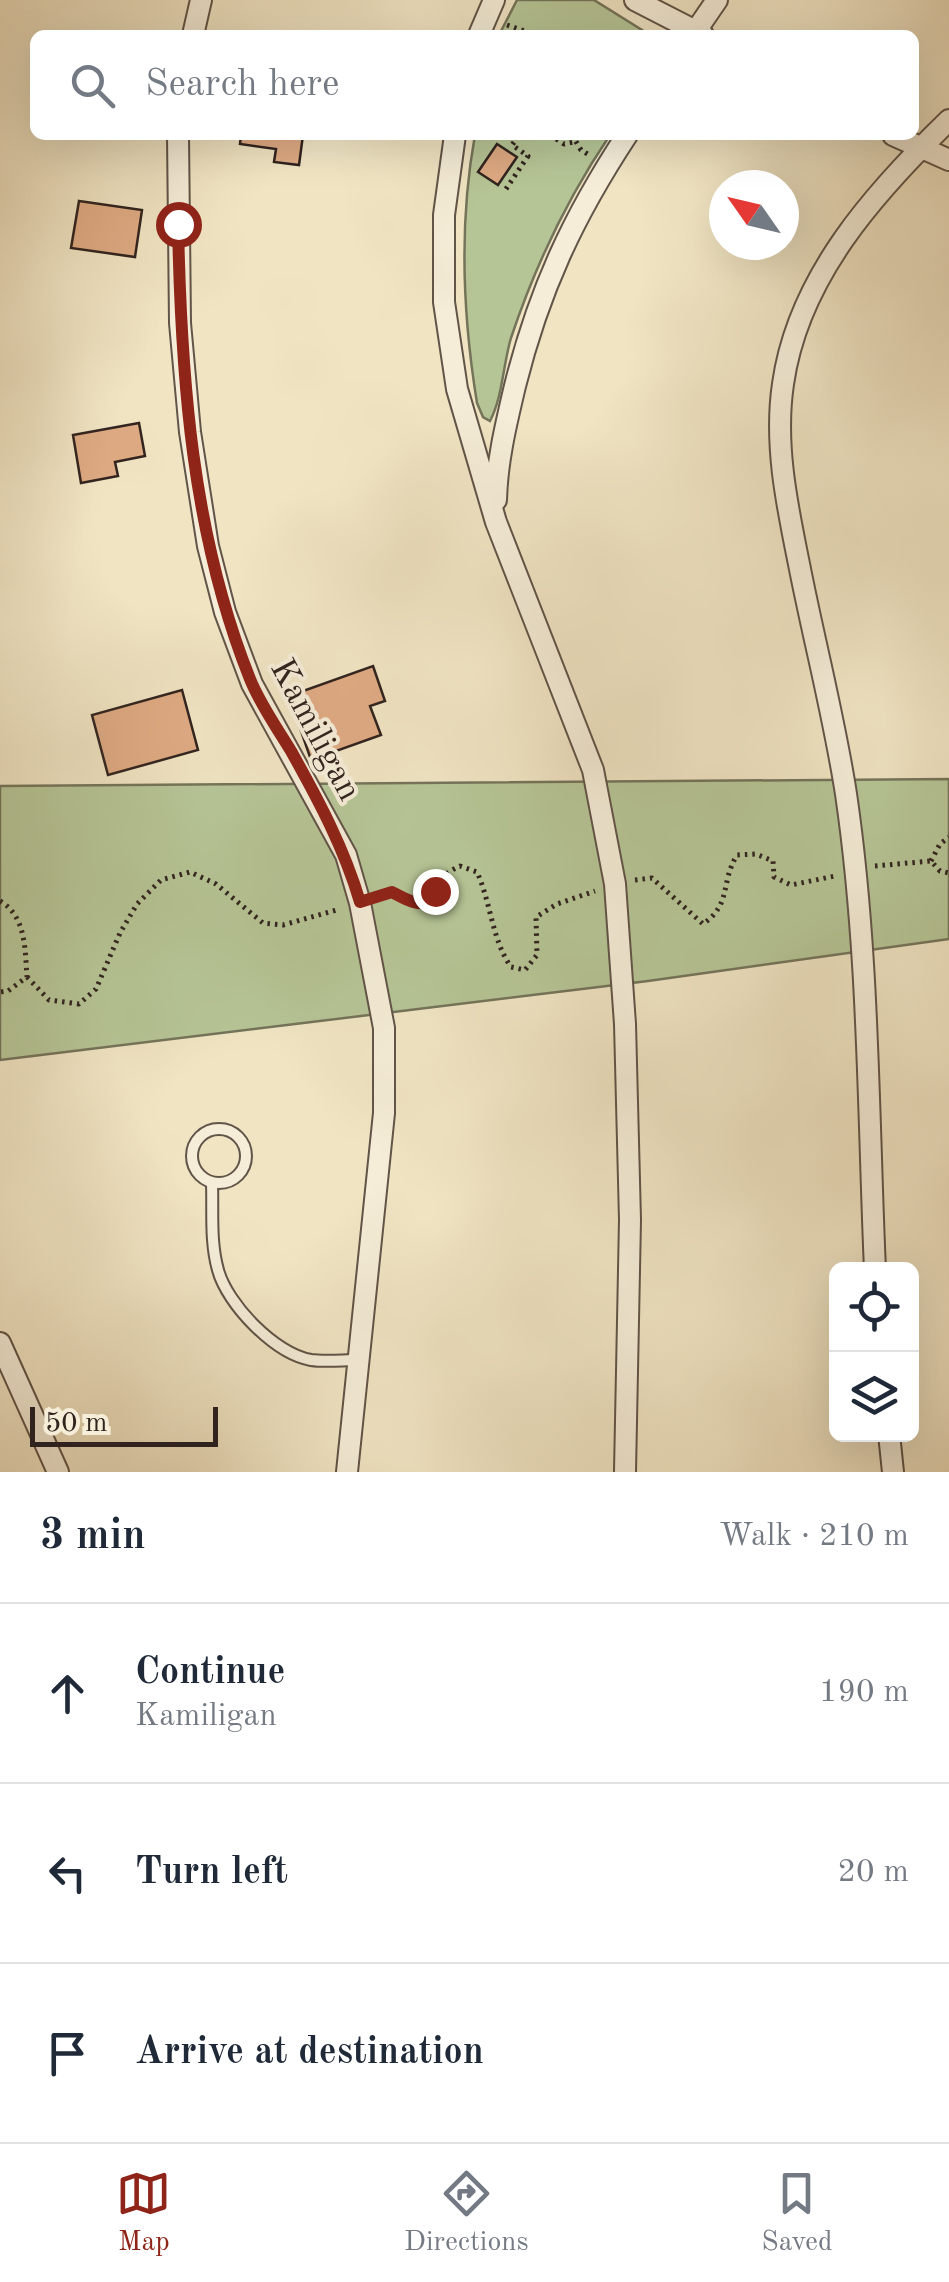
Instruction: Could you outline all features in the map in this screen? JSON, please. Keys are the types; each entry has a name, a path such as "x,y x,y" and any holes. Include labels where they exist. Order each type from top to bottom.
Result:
{"street":[{"path":"194,30 200,0"},
{"path":"635,0 690,30"},
{"path":"699,30 717,0"},
{"path":"876,1262 857,870 832,713 785,495 780,431 782,384 794,335 814,286 856,221 949,120"},
{"name":"Kamiligan","path":"178,140 180,323 190,432 208,546 225,612 252,684 346,855 360,902 384,1028 384,1113 348,1472"},
{"path":"454,140 444,214 444,302 457,389 496,522 594,770 615,884 625,1024 630,1220 625,1472"},
{"path":"496,522 497,474 507,420 542,292 572,225 624,140"},
{"path":"903,140 949,160"},
{"path":"0,1343 58,1472"},
{"path":"890,1442 893,1472"}],"lane":[{"path":"226,1129 238,1136 245,1148 246,1163 226,1183 212,1183 200,1176 192,1164 192,1150 199,1138 211,1130 226,1129"},
{"path":"212,1183 218,1272 239,1308 259,1330 288,1352 310,1360 358,1360"}],"path":[{"path":"486,17 522,30"},
{"path":"506,189 528,156 512,145 516,140"},
{"path":"558,140 564,144 574,142"},
{"path":"931,861 949,837"},
{"path":"0,901 12,908 21,926 28,977 50,1000 78,1004 96,989 137,904 161,880 190,872 216,884 263,923 284,925 392,892 416,905 433,902 438,881 460,866 478,872 500,951 512,967 525,970 537,955 536,917 557,904 615,884 652,878 704,924 718,914 727,872 736,856 756,854 773,861 774,877 791,885 891,863 931,861"},
{"path":"931,861 940,871 949,872"},
{"path":"0,992 28,977"}],"green space":[{"path":"517,0 594,0 642,30 502,30"},
{"path":"474,140 607,140 567,207 531,285 511,338 490,421 483,417 477,403 466,303 465,235"},
{"path":"949,779 949,939 648,981 0,1060 0,786"}],"building":[{"path":"240,140 302,140 299,165 274,162 276,149 240,144"},
{"path":"497,144 517,157 498,185 478,172"},
{"path":"79,201 142,210 135,257 71,248"},
{"path":"139,423 145,456 115,462 118,476 81,483 73,435"},
{"path":"373,666 385,701 370,706 381,735 311,760 289,696"},
{"path":"182,690 198,750 108,775 92,715"}],"route":[{"path":"178,224 180,323 190,432 208,546 225,612 252,684 346,855 360,902 392,892 416,905 433,902 435,891"}]}
